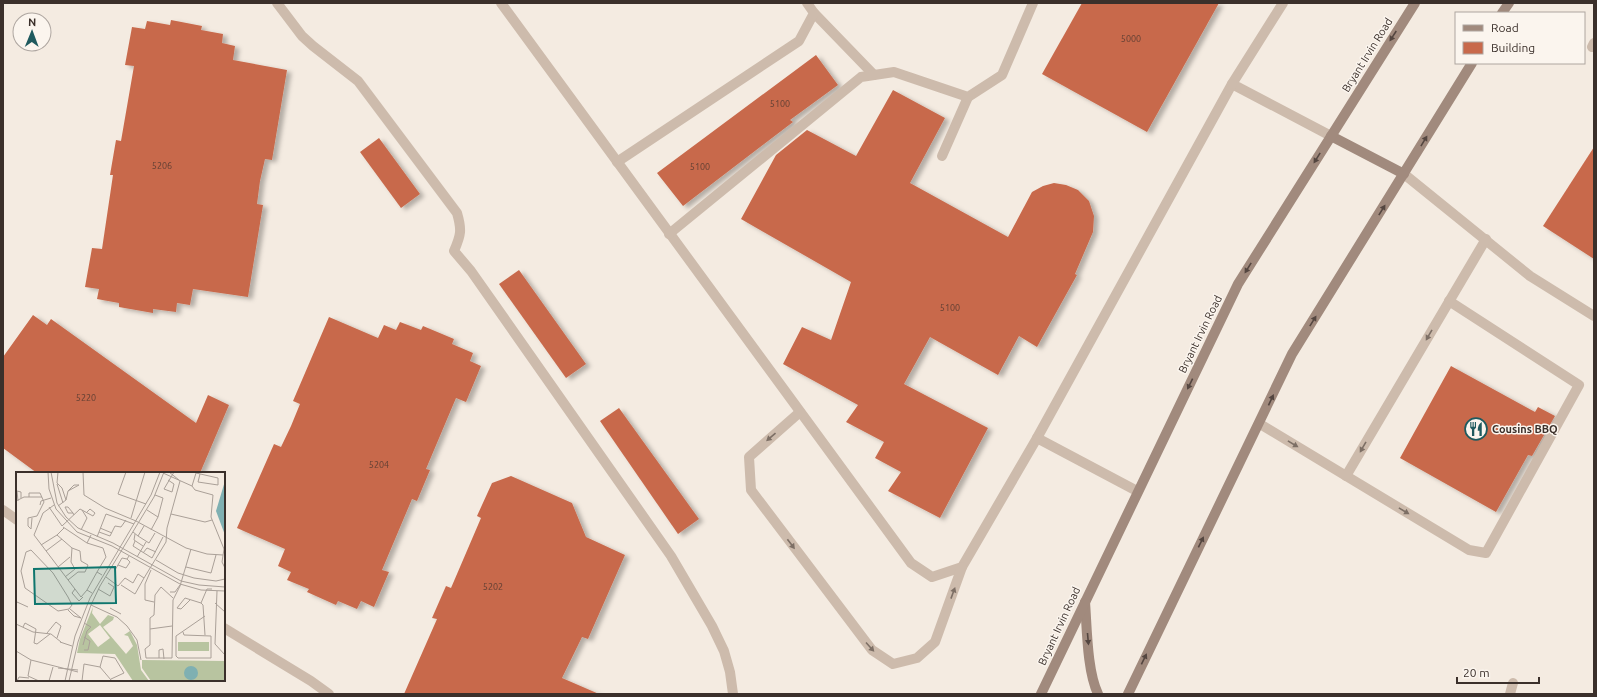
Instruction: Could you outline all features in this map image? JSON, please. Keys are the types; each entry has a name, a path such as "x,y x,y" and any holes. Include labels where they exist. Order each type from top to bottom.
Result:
{"main road":[{"name":"Bryant Irvin Road","path":"1041,694 1238,284 1414,3"},
{"path":"1503,12 1509,3"},
{"path":"1128,694 1260,424 1292,354 1471,64"},
{"path":"1331,136 1404,174"},
{"path":"1085,600 1094,687 1098,694"}],"lane":[{"path":"277,3 302,36 358,81 457,213 461,225 461,236 454,251 471,271 671,556 712,626 724,651 730,672 733,694"},
{"path":"501,3 911,563 932,577 962,567"},
{"path":"807,3 814,13 874,75"},
{"path":"942,156 968,97 1002,75 1033,3"},
{"path":"800,412 748,457 751,490 872,650 893,664 917,658 935,642 962,567 1037,438 1232,84 1283,3"},
{"path":"617,162 799,42 814,13"},
{"path":"670,234 861,77 894,72 968,97"},
{"path":"1232,84 1331,136"},
{"path":"1404,174 1530,276 1594,316"},
{"path":"1346,476 1486,239"},
{"path":"1260,424 1469,550 1486,553 1579,385 1449,301"},
{"path":"1037,438 1138,491"},
{"path":"3,510 16,519"},
{"path":"225,629 311,681 328,694"},
{"path":"1510,694 1513,683"}],"building":[{"path":"1082,3 1219,3 1147,132 1042,74"},
{"path":"171,20 202,26 201,30 223,34 222,43 235,46 233,60 287,70 272,160 265,159 260,181 257,204 263,205 248,297 193,289 190,305 177,303 176,312 153,309 153,313 119,307 119,303 97,299 99,289 85,287 92,248 102,249 113,175 110,175 116,140 121,141 134,66 125,65 132,27 145,29 147,21 170,25"},
{"path":"816,55 838,85 790,120 793,122 683,206 657,173"},
{"path":"893,90 945,118 910,183 1008,237 1032,192 1043,186 1054,183 1066,185 1078,190 1089,201 1094,216 1093,232 1075,274 1077,275 1037,347 1019,336 998,375 930,337 904,384 988,428 940,518 888,491 901,472 875,458 884,442 846,422 858,405 783,364 802,327 831,340 851,282 741,219 776,155 807,130 856,156"},
{"path":"379,138 420,194 401,208 360,152"},
{"path":"1594,147 1594,259 1543,226"},
{"path":"519,270 586,364 566,378 499,284"},
{"path":"33,315 47,325 51,319 196,423 208,395 229,405 200,472 36,472 3,448 3,357"},
{"path":"329,317 378,338 384,325 396,330 400,322 421,330 423,326 454,339 452,344 473,353 470,361 481,366 466,402 456,398 426,469 430,470 417,501 412,499 382,570 389,572 374,607 361,601 357,609 338,601 336,605 307,592 309,589 287,580 291,572 278,566 285,549 237,528 274,444 281,447 291,426 300,404 293,401"},
{"path":"1451,366 1535,412 1538,407 1555,416 1532,456 1528,455 1496,512 1400,458"},
{"path":"619,408 699,519 678,534 600,421"},
{"path":"511,476 572,503 586,537 625,555 588,639 582,637 562,678 599,694 404,694 437,619 432,618 446,586 451,588 481,518 477,516 492,483"}],"place":[{"name":"Cousins BBQ","path":"1476,429"}]}
